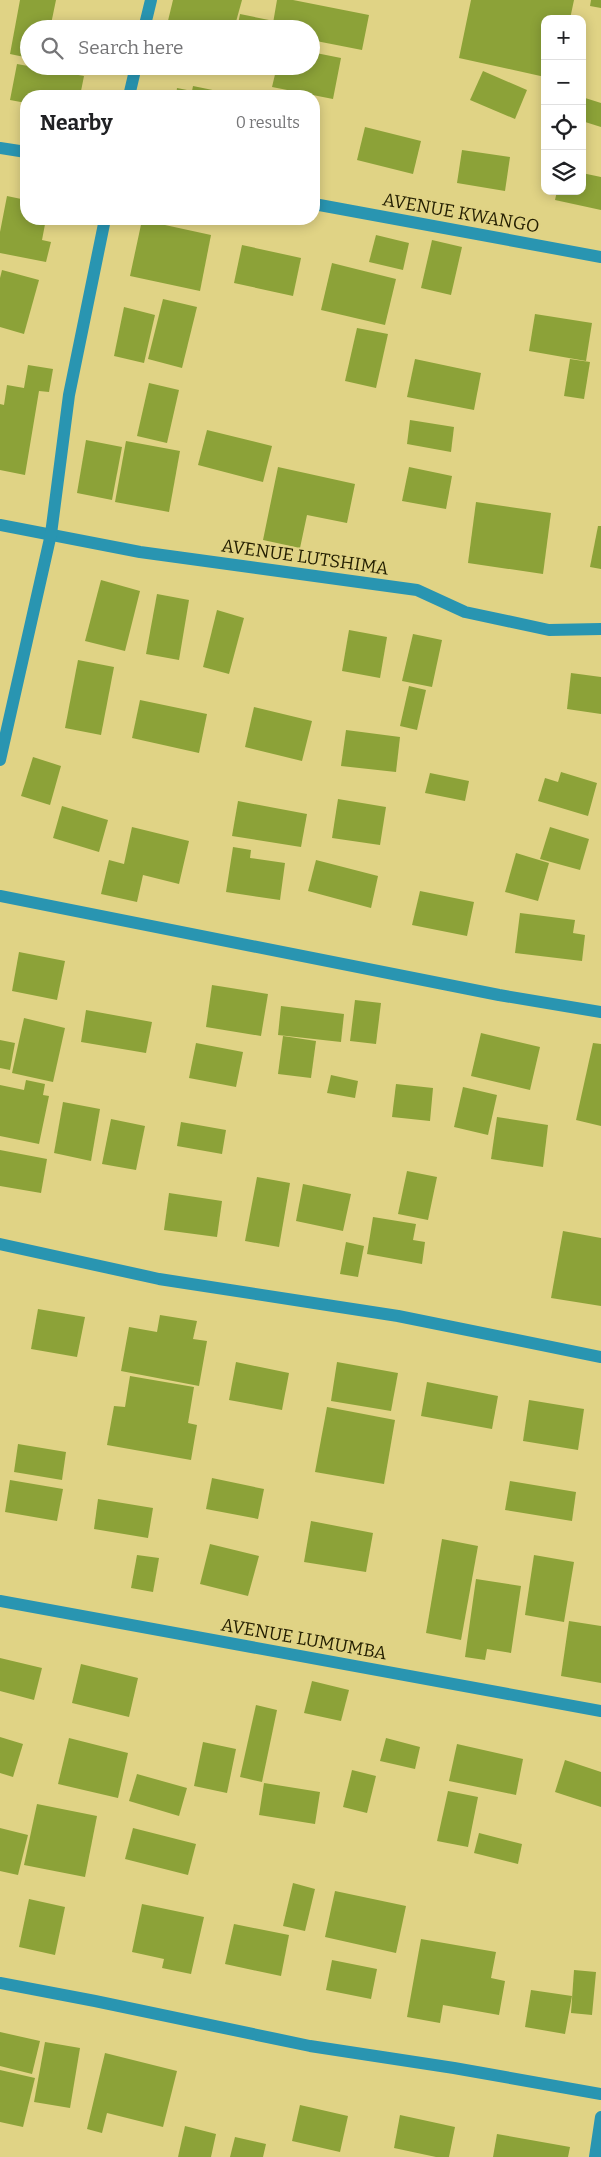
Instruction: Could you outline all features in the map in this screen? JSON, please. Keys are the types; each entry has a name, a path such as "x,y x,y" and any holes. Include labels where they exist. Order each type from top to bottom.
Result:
{"street":[{"path":"146,20 151,0"},
{"path":"130,90 134,75"},
{"path":"0,148 20,151"},
{"name":"AVENUE KWANGO","path":"320,205 601,257"},
{"path":"0,760 51,534 69,395 104,225"},
{"name":"AVENUE LUTSHIMA","path":"0,525 140,552 417,590 465,612 549,630 601,629"},
{"path":"0,896 490,993 601,1012"},
{"path":"0,1244 159,1280 398,1316 601,1358"},
{"name":"AVENUE LUMUMBA","path":"0,1601 601,1711"},
{"path":"0,1983 310,2046 454,2068 601,2094"},
{"path":"595,2157 601,2117"}],"building":[{"path":"20,0 56,0 52,20 20,20 20,56 10,54"},
{"path":"173,0 242,0 236,20 168,20"},
{"path":"277,0 293,0 369,15 362,50 320,42 320,20 274,20"},
{"path":"471,0 574,0 571,15 541,15 541,76 459,58"},
{"path":"591,0 601,0 601,8 590,6"},
{"path":"240,14 269,20 239,20"},
{"path":"320,54 341,58 333,99 320,96 320,90 287,90 272,87 275,75 320,75"},
{"path":"17,64 20,65 20,75 84,76 81,90 20,90 20,102 10,100"},
{"path":"483,71 527,90 515,119 470,100"},
{"path":"193,86 213,90 192,90"},
{"path":"586,98 601,103 601,127 586,122"},
{"path":"365,127 421,141 413,174 357,160"},
{"path":"462,150 510,157 505,191 457,183"},
{"path":"586,174 601,177 601,210 555,200 556,195 586,195"},
{"path":"7,196 20,199 20,225 45,225 42,240 51,242 46,262 0,253 0,232"},
{"path":"141,225 165,225 211,235 200,291 130,276"},
{"path":"376,235 409,243 403,270 369,262"},
{"path":"432,240 462,247 451,295 421,288"},
{"path":"242,245 301,258 293,296 234,283"},
{"path":"332,263 396,279 385,325 321,310"},
{"path":"2,270 39,280 24,334 0,327 0,278"},
{"path":"163,299 197,307 182,368 148,359"},
{"path":"124,307 155,315 144,363 114,356"},
{"path":"535,314 592,323 586,361 529,351"},
{"path":"357,328 388,334 376,388 345,381"},
{"path":"415,359 481,373 474,410 407,397"},
{"path":"570,359 590,362 584,399 564,396"},
{"path":"28,365 53,369 49,392 39,391 25,475 0,470 0,404 4,405 7,385 24,388"},
{"path":"149,383 179,390 167,443 137,436"},
{"path":"410,420 454,427 451,452 407,444"},
{"path":"207,430 272,446 263,482 198,465"},
{"path":"86,440 122,447 112,500 77,493"},
{"path":"126,441 180,451 169,512 115,502"},
{"path":"278,467 355,484 347,523 307,515 300,548 263,540"},
{"path":"409,467 452,476 446,509 402,501"},
{"path":"476,502 551,513 543,574 468,563"},
{"path":"598,526 601,526 601,569 590,567"},
{"path":"101,580 140,591 125,651 85,641"},
{"path":"157,594 189,600 179,660 146,654"},
{"path":"217,610 244,618 229,674 203,667"},
{"path":"349,630 387,637 380,678 342,671"},
{"path":"413,634 442,640 432,687 402,681"},
{"path":"78,660 114,667 101,735 65,728"},
{"path":"571,673 601,677 601,714 567,709"},
{"path":"409,686 426,690 417,730 400,726"},
{"path":"140,700 207,714 199,753 132,738"},
{"path":"254,707 312,721 302,761 245,747"},
{"path":"346,730 400,737 396,772 341,766"},
{"path":"33,757 61,766 50,805 21,796"},
{"path":"561,772 597,783 588,816 538,801 545,778 558,782"},
{"path":"430,773 469,781 465,801 425,793"},
{"path":"338,799 386,807 380,845 332,838"},
{"path":"238,801 307,814 301,847 232,836"},
{"path":"62,806 108,820 99,852 53,838"},
{"path":"132,827 189,841 179,884 143,875 137,902 101,894 109,860 124,864"},
{"path":"550,827 589,839 580,870 540,859"},
{"path":"233,847 251,850 250,858 285,863 280,900 226,892"},
{"path":"516,853 549,863 538,901 505,892"},
{"path":"316,860 378,876 371,908 308,891"},
{"path":"420,891 474,902 467,936 412,925"},
{"path":"520,913 575,920 573,933 585,935 582,961 515,953"},
{"path":"19,952 65,961 57,1000 12,991"},
{"path":"212,985 268,994 261,1036 206,1027"},
{"path":"355,1000 381,1003 376,1044 350,1041"},
{"path":"281,1006 344,1014 341,1042 278,1035"},
{"path":"86,1010 152,1022 146,1053 81,1042"},
{"path":"24,1018 65,1028 53,1082 12,1073"},
{"path":"481,1033 540,1047 530,1090 471,1076"},
{"path":"283,1036 316,1041 311,1078 278,1074"},
{"path":"0,1040 15,1043 10,1070 0,1068"},
{"path":"196,1043 243,1052 236,1087 189,1078"},
{"path":"593,1043 601,1044 601,1126 576,1120"},
{"path":"331,1075 358,1081 355,1098 327,1093"},
{"path":"26,1080 45,1084 43,1095 49,1096 39,1144 0,1136 0,1085 24,1090"},
{"path":"396,1084 433,1088 430,1121 392,1117"},
{"path":"463,1087 497,1095 488,1135 454,1127"},
{"path":"63,1102 100,1109 91,1161 54,1153"},
{"path":"497,1117 548,1125 543,1167 491,1159"},
{"path":"111,1119 145,1126 136,1170 102,1164"},
{"path":"181,1122 226,1130 222,1154 177,1146"},
{"path":"0,1150 47,1159 41,1193 0,1186"},
{"path":"407,1171 437,1177 428,1220 398,1214"},
{"path":"257,1177 290,1183 279,1247 245,1241"},
{"path":"303,1184 351,1194 343,1231 296,1221"},
{"path":"169,1193 222,1201 217,1237 164,1230"},
{"path":"373,1217 416,1224 413,1240 425,1242 422,1264 367,1254"},
{"path":"563,1231 601,1238 601,1306 551,1298"},
{"path":"346,1242 364,1246 358,1277 340,1274"},
{"path":"38,1309 85,1317 77,1357 31,1349"},
{"path":"160,1315 197,1321 193,1339 207,1341 199,1386 121,1371 129,1327 157,1332"},
{"path":"236,1362 289,1373 282,1410 229,1400"},
{"path":"337,1362 398,1373 391,1411 331,1401"},
{"path":"130,1376 194,1387 188,1423 197,1425 191,1460 107,1445 114,1406 125,1407"},
{"path":"427,1382 498,1396 492,1429 421,1416"},
{"path":"529,1400 584,1409 578,1450 523,1441"},
{"path":"327,1407 395,1420 384,1484 315,1472"},
{"path":"18,1444 66,1452 62,1480 14,1472"},
{"path":"212,1478 264,1489 258,1519 206,1509"},
{"path":"10,1480 63,1489 57,1521 5,1512"},
{"path":"510,1481 576,1492 572,1521 505,1510"},
{"path":"98,1499 153,1508 148,1538 94,1529"},
{"path":"311,1521 373,1533 366,1572 304,1562"},
{"path":"442,1539 478,1546 461,1640 426,1633"},
{"path":"210,1544 259,1556 248,1596 200,1584"},
{"path":"137,1555 159,1558 153,1592 131,1588"},
{"path":"534,1555 574,1562 564,1622 525,1615"},
{"path":"476,1579 521,1586 511,1653 487,1649 485,1660 465,1657"},
{"path":"569,1621 601,1626 601,1683 561,1676"},
{"path":"0,1658 42,1668 34,1700 0,1691"},
{"path":"81,1664 138,1678 129,1717 72,1703"},
{"path":"312,1681 349,1690 341,1721 304,1713"},
{"path":"256,1705 277,1710 262,1782 240,1777"},
{"path":"0,1737 23,1744 13,1777 0,1773"},
{"path":"69,1738 128,1753 118,1798 58,1784"},
{"path":"386,1738 420,1747 415,1769 380,1761"},
{"path":"203,1742 236,1749 227,1793 194,1786"},
{"path":"457,1744 523,1759 516,1795 449,1781"},
{"path":"565,1760 601,1772 601,1807 555,1792"},
{"path":"352,1770 376,1776 367,1813 343,1807"},
{"path":"137,1774 187,1788 179,1816 129,1801"},
{"path":"264,1783 320,1792 315,1824 259,1815"},
{"path":"448,1791 478,1797 468,1847 437,1841"},
{"path":"37,1804 97,1816 85,1877 24,1865"},
{"path":"0,1828 28,1835 18,1875 0,1871"},
{"path":"133,1828 196,1844 188,1875 125,1859"},
{"path":"479,1833 522,1844 518,1864 474,1853"},
{"path":"293,1883 315,1889 305,1931 283,1926"},
{"path":"335,1891 406,1906 396,1953 325,1937"},
{"path":"29,1899 65,1907 55,1955 19,1947"},
{"path":"142,1904 204,1917 191,1974 162,1968 164,1959 132,1952"},
{"path":"234,1924 289,1935 281,1976 225,1964"},
{"path":"421,1939 496,1952 491,1978 505,1981 499,2015 443,2005 440,2023 407,2017"},
{"path":"332,1960 377,1969 371,1999 326,1990"},
{"path":"574,1970 596,1972 592,2015 571,2013"},
{"path":"531,1990 572,1996 565,2034 525,2027"},
{"path":"0,2032 40,2041 32,2074 0,2066"},
{"path":"45,2042 80,2048 70,2108 34,2102"},
{"path":"105,2053 177,2071 163,2127 107,2113 102,2133 87,2129"},
{"path":"0,2070 35,2078 23,2127 0,2122"},
{"path":"300,2105 348,2116 340,2152 292,2141"},
{"path":"400,2115 455,2127 449,2157 436,2157 394,2148"},
{"path":"185,2126 216,2134 211,2157 178,2157"},
{"path":"497,2134 570,2147 568,2157 493,2157"},
{"path":"235,2137 266,2144 263,2157 230,2157"}]}
